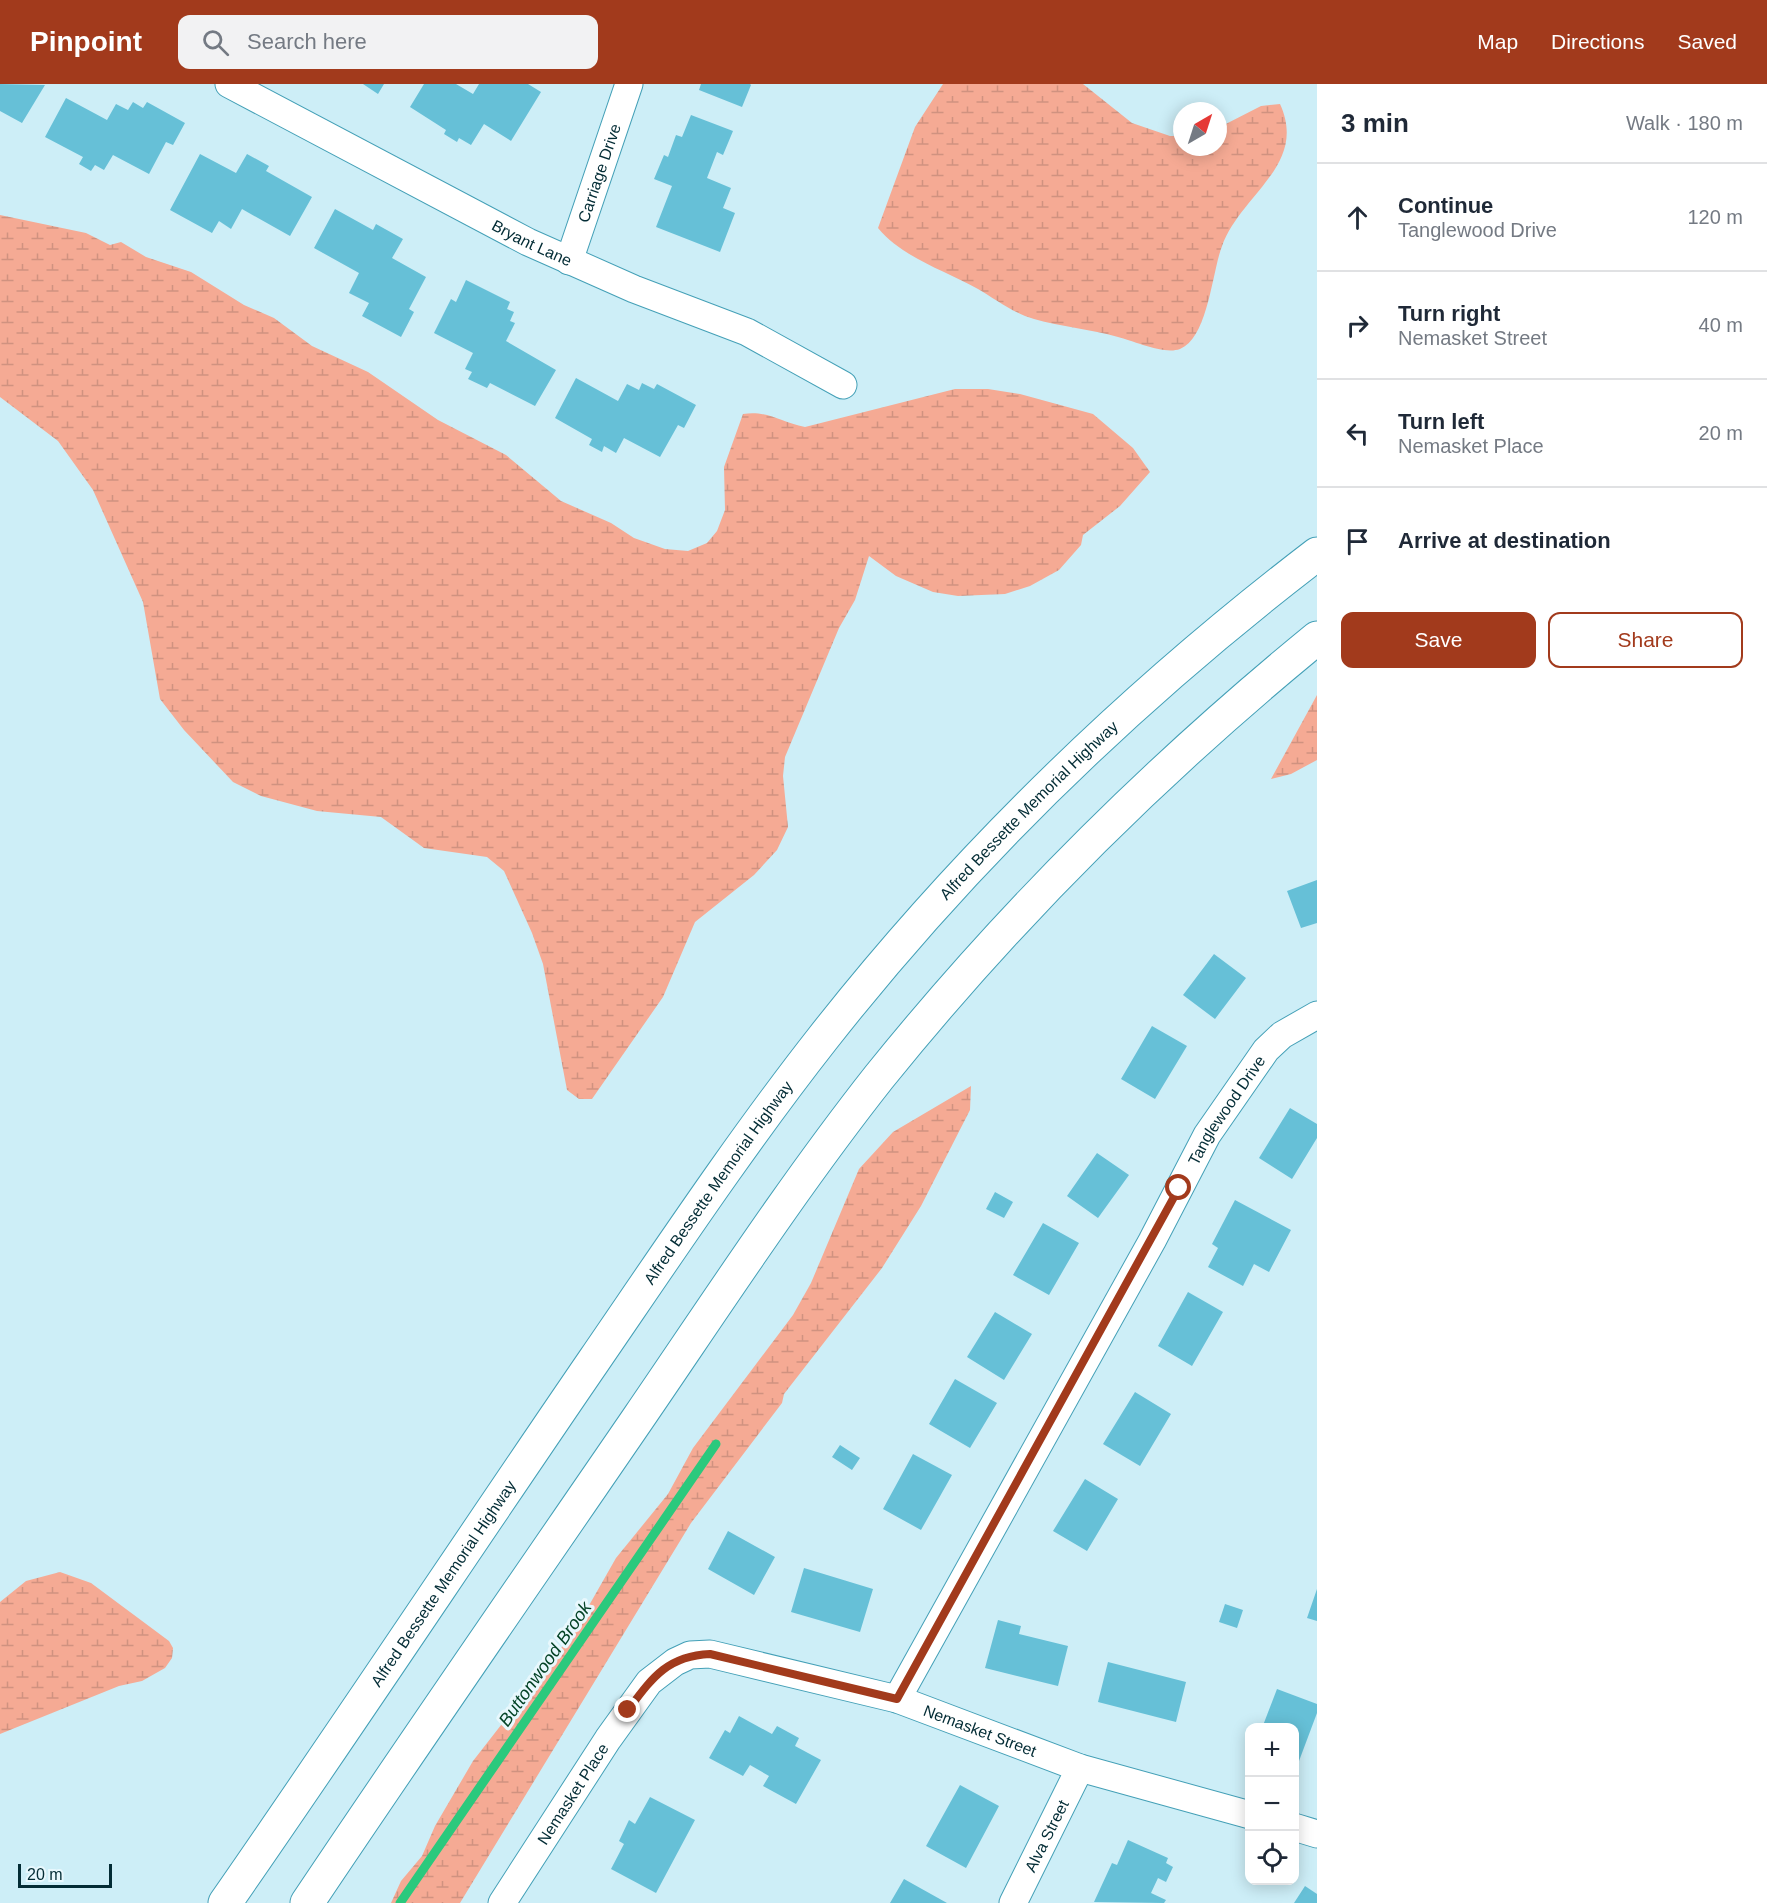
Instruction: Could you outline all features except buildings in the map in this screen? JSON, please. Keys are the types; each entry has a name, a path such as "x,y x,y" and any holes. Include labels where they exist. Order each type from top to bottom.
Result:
{"highway":[{"name":"Alfred Bessette Memorial Highway","path":"225,1903 377,1684 630,1307 753,1131 825,1036 916,927 1037,797 1182,664 1317,554"},
{"path":"307,1903 793,1192 879,1078 990,950 1076,860 1218,722 1317,638"}],"street":[{"name":"Bryant Lane","path":"229,84 425,190 569,261 634,289 747,332 843,385"},
{"name":"Carriage Drive","path":"569,261 629,84"},
{"name":"Tanglewood Drive","path":"897,1699 1152,1241 1207,1135 1266,1050 1282,1035 1317,1015"},
{"name":"Nemasket Street","path":"675,1662 690,1655 710,1654 897,1699 1080,1768 1245,1814"},
{"name":"Nemasket Place","path":"501,1903 628,1710 649,1682 675,1662"},
{"name":"Alva Street","path":"1013,1903 1080,1768"},
{"path":"1299,1829 1317,1834"}],"green space":[{"path":"943,84 1083,84 1132,123 1173,136 1173,156 1227,156 1227,123 1261,106 1280,104 1286,125 1285,145 1279,162 1231,227 1222,246 1208,303 1197,332 1180,349 1173,350 1149,347 1108,334 1027,317 899,248 878,228 915,127"},
{"path":"0,215 86,233 110,245 121,242 146,257 191,272 244,305 274,318 312,346 368,372 438,420 506,455 561,501 611,523 634,538 665,549 688,551 707,543 717,531 725,510 724,467 743,414 767,415 805,427 955,389 988,389 1020,394 1093,414 1133,448 1150,472 1120,506 1083,535 1081,545 1059,570 1030,586 1005,594 958,596 933,592 896,576 869,556 855,600 839,628 785,757 783,776 788,827 777,850 754,875 695,922 663,997 592,1099 579,1099 567,1090 543,964 532,933 504,871 487,857 424,848 381,817 317,811 261,796 233,782 184,730 160,699 143,602 93,490 58,441 0,397"},
{"path":"1317,695 1317,760 1291,774 1271,779"},
{"path":"971,1086 970,1110 921,1206 882,1268 784,1394 782,1403 691,1523 460,1903 391,1903 401,1881 422,1856 435,1826 473,1761 575,1630 616,1558 668,1494 693,1448 793,1315 811,1283 859,1169 893,1132"},
{"path":"60,1572 91,1583 169,1641 173,1648 172,1658 165,1668 142,1681 119,1686 0,1734 0,1602 26,1581"}],"waterway":[{"name":"Buttonwood Brook","path":"400,1903 716,1444"}],"route":[{"path":"628,1710 661,1670 690,1655 710,1654 801,1674 897,1699 1152,1241 1179,1188"}]}
